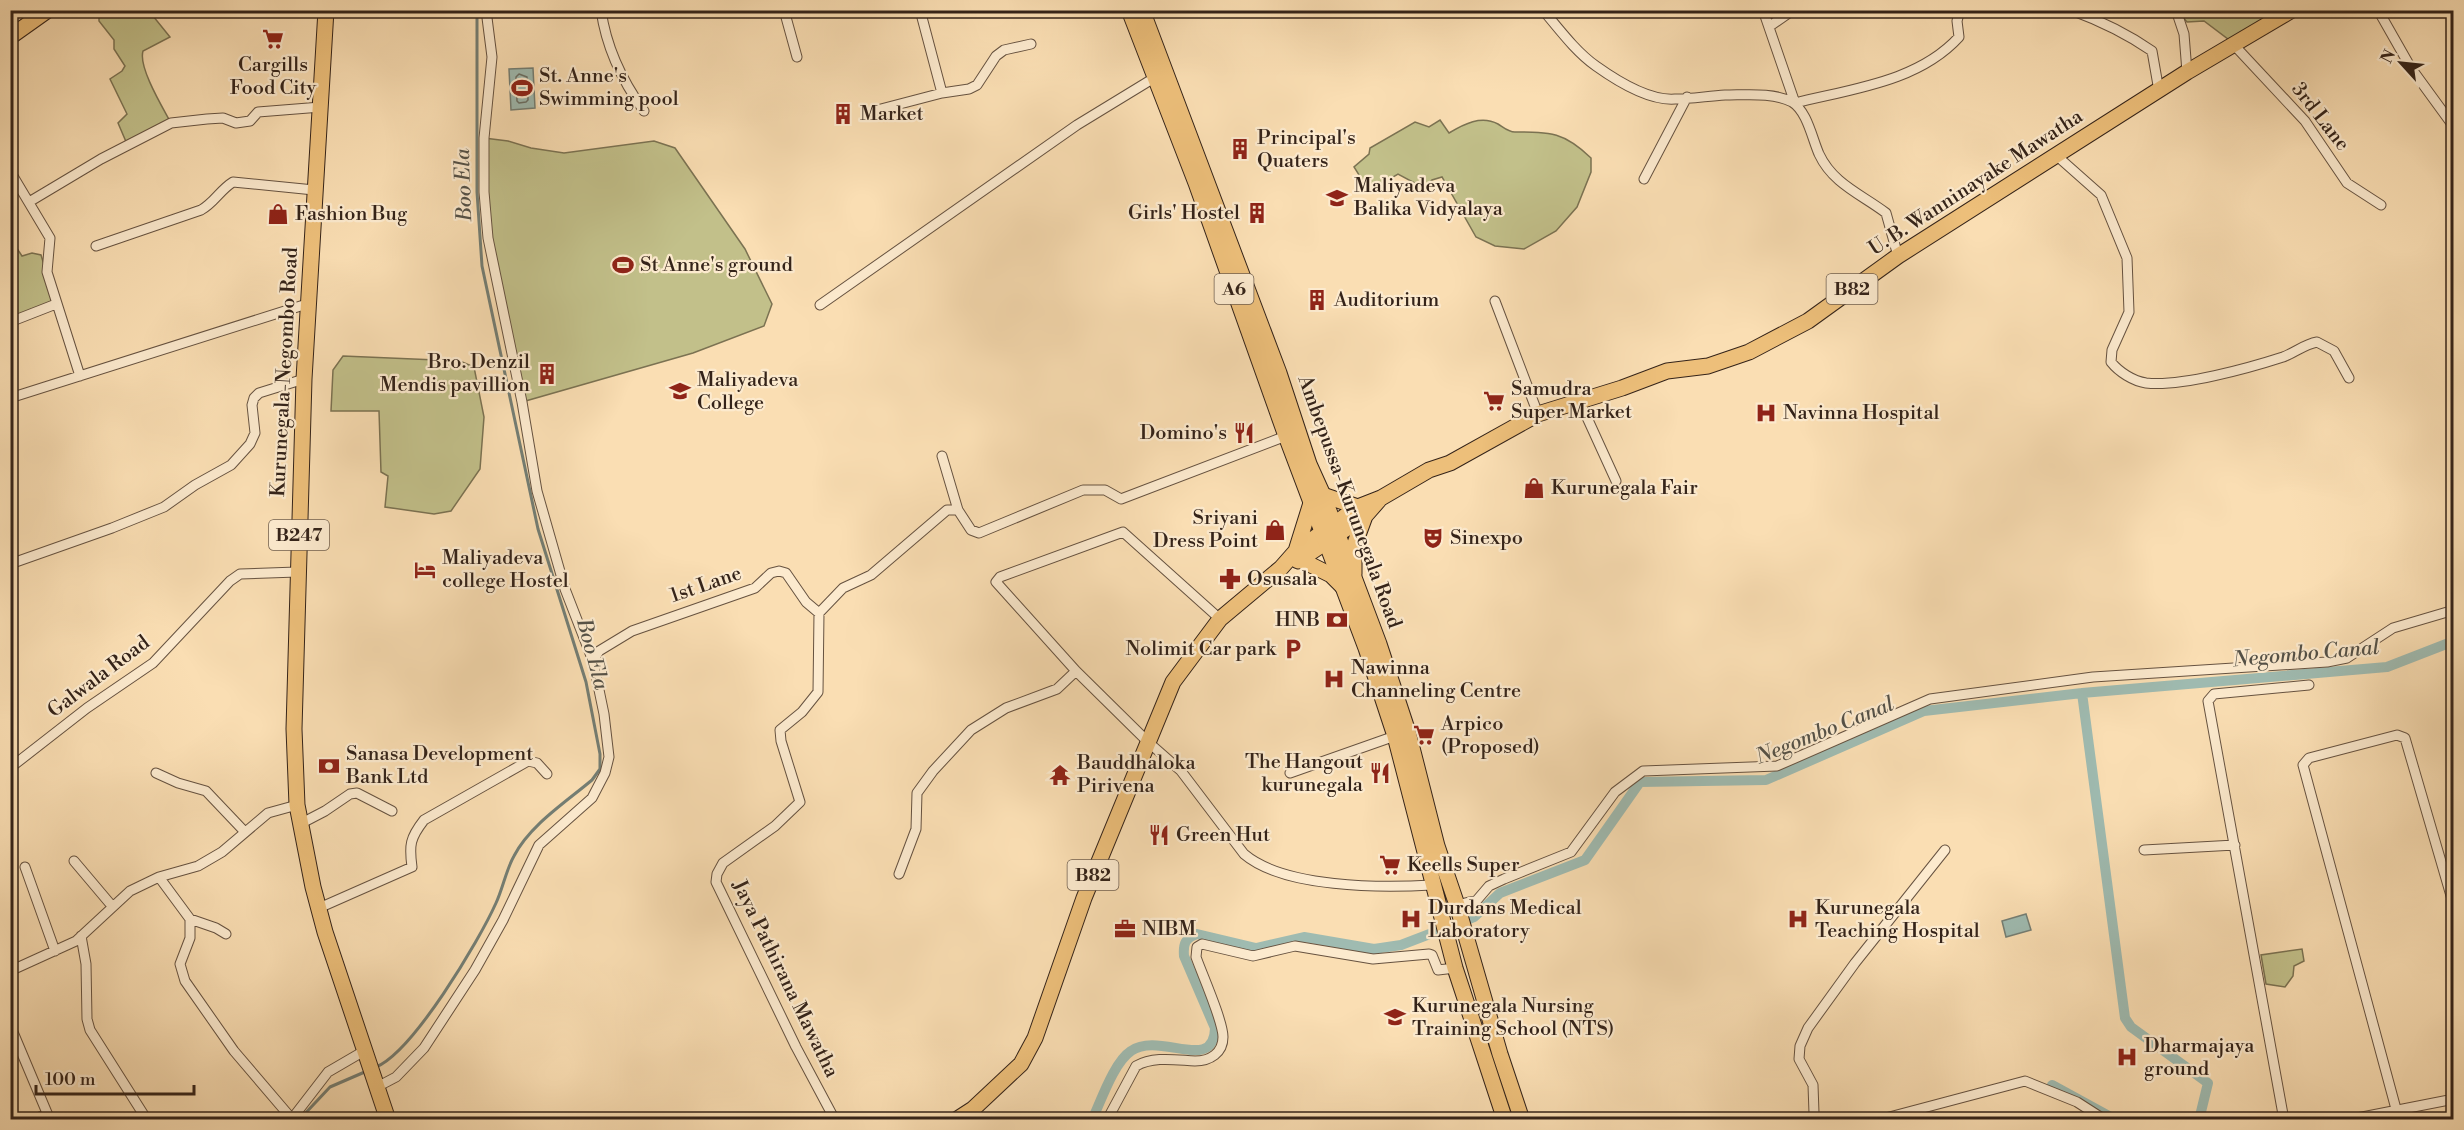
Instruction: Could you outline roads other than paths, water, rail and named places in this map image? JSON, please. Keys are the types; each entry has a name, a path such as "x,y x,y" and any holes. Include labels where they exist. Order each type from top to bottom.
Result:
{"main road":[{"path":"11,33 35,10"},
{"path":"11,33 48,10"},
{"name":"Kurunegala-Negombo Road","path":"326,10 304,379 294,729 300,824 319,909 336,970 364,1051"},
{"name":"Ambepussa-Kurunegala Road","path":"1129,10 1196,183 1286,436 1317,499 1408,732 1437,846 1522,1119"},
{"name":"Ambepussa-Kurunegala Road","path":"1142,10 1279,373 1309,464 1317,499"},
{"name":"U. B. Wanninayake Mawatha","path":"1330,534 1381,498 1429,470 1450,463 1538,414 1622,388 1667,371 1708,366 1749,352 1808,321 1898,256 2187,72 2292,10"},
{"path":"1317,499 1361,512 1348,582 1298,556 1317,499"},
{"name":"B82","path":"956,1119 973,1108 1021,1064 1035,1038 1084,898 1173,682 1220,619 1281,568 1330,534"},
{"name":"Ambepussa-Kurunegala Road","path":"1348,582 1366,648 1395,736 1455,968 1505,1119"},
{"name":"B247","path":"364,1051 388,1119"}],"street":[{"path":"375,1082 396,1077 424,1048 475,969 503,920 539,845 592,798 605,773 609,757 604,714 593,661 565,589 537,491 522,402 488,238 484,192 484,138 492,57 486,10"},
{"path":"601,10 604,31 621,72 631,93 644,111"},
{"path":"784,10 796,57"},
{"path":"920,10 942,93"},
{"path":"1543,10 1596,66 1641,92 1658,98 1675,99 1768,96 1795,103 1882,81 1919,68 1944,52 1959,37 1957,21 1960,10"},
{"path":"1764,10 1795,103 1820,155 1840,183 1886,213 1898,256"},
{"path":"1770,26 1793,10"},
{"path":"2071,10 2128,34 2152,51 2159,91"},
{"path":"2176,10 2184,34 2187,72"},
{"path":"2378,10 2411,68 2454,127"},
{"path":"877,110 942,93 969,89 977,85 996,56 1004,50 1031,44"},
{"name":"3rd Lane","path":"2234,45 2305,121 2347,183 2381,205"},
{"path":"820,305 1077,125 1155,78"},
{"path":"1644,179 1687,97"},
{"path":"29,202 101,159 171,123 223,118 236,123 250,121 258,112 321,107"},
{"path":"2057,156 2101,195 2127,258 2129,312 2112,350 2111,362 2122,373 2143,382 2157,383 2207,376 2282,357 2317,342 2334,351 2349,378"},
{"path":"10,171 50,238 47,272 80,376"},
{"path":"96,246 201,210 209,205 223,188 233,182 314,190"},
{"path":"1495,301 1538,414"},
{"path":"10,398 310,303"},
{"path":"10,322 56,304"},
{"path":"10,564 164,507 195,485 231,465 250,444 255,433 252,405 259,393 304,379"},
{"path":"1579,400 1616,481"},
{"path":"942,456 958,510 971,530 980,533 1083,490 1105,490 1121,499 1286,436"},
{"path":"819,613 843,588 871,575 947,510 958,510"},
{"path":"1220,619 1123,532 1000,577 996,582 1076,671 1147,741 1182,771 1244,854 1255,863 1270,870 1332,884 1390,888 1432,885"},
{"name":"1st Lane","path":"593,661 599,651 632,631 755,588 771,573 779,571 786,573 806,602 819,613"},
{"name":"Galwala Road","path":"10,768 87,708 153,663 230,580 240,574 297,572"},
{"path":"1457,905 1477,900 1489,886 1571,852 1615,792 1643,771 1777,766 1930,699 2093,676 2327,662 2347,658 2393,628 2454,610"},
{"name":"Jaya Pathirana Mawatha","path":"819,613 818,692 802,712 780,730 780,741 800,802 776,826 723,863 717,874 716,882 796,1047 835,1119"},
{"path":"899,874 916,829 917,793 933,771 971,730 1006,708 1057,690 1076,671"},
{"path":"2284,1119 2208,701 2214,694 2308,685"},
{"path":"2398,1115 2303,765 2309,758 2397,735 2405,738 2454,906"},
{"path":"1290,773 1395,736"},
{"path":"319,909 412,867 411,842 424,820 528,762 537,763 547,774"},
{"path":"156,773 178,783 206,791 244,831"},
{"path":"300,824 325,812 350,794 357,793 392,811"},
{"path":"10,971 55,951 81,936 130,891 159,877 198,866 222,852 268,813 297,805"},
{"path":"2144,850 2235,845"},
{"path":"1819,1119 1814,1113 1813,1084 1799,1059 1800,1046 1808,1028 1855,963 1945,850"},
{"path":"74,861 112,906"},
{"path":"25,867 55,951"},
{"path":"159,877 190,919 216,928 225,934"},
{"path":"190,919 190,938 180,964 185,981 234,1052 291,1119 328,1072 364,1051"},
{"path":"81,936 86,964 87,1019 90,1030 147,1119"},
{"path":"1107,1119 1136,1066 1154,1059 1206,1060 1218,1052 1222,1044 1222,1029 1196,957 1197,947 1202,944 1253,956 1295,946 1373,959 1429,954 1432,955 1438,970 1455,968"},
{"path":"10,1025 49,1117 32,1119"},
{"path":"1878,1119 2025,1081 2077,1102 2105,1119"},
{"path":"2347,1119 2398,1115 2454,1099"}],"water":[{"name":"St. Anne's Swimming pool","path":"533,68 535,108 511,110 509,69"},
{"path":"2026,914 2031,930 2006,937 2002,921"}],"waterway":[{"name":"Boo Ela","path":"376,1067 391,1057 408,1040 444,994 475,943 498,897 511,861 529,834 592,780 600,769 600,754 586,682 538,529 482,266 477,192 477,16 474,10"},
{"name":"Negombo Canal","path":"1092,1120 1119,1064 1131,1051 1143,1046 1156,1045 1196,1050 1206,1048 1212,1041 1215,1028 1184,956 1186,942 1197,934 1256,948 1304,937 1374,949 1401,945 1474,917 1500,893 1585,860 1640,782 1766,780 1924,711 2082,693 2387,667 2454,641"},
{"path":"2082,693 2125,1018 2131,1027 2208,1083 2199,1120"},
{"name":"Boo Ela","path":"299,1120 330,1087 367,1071"},
{"path":"2052,1085 2116,1120"}],"place":[{"name":"Cargills Food City","path":"273,39"},
{"name":"St. Anne's Swimming pool","path":"522,88"},
{"name":"Market","path":"843,114"},
{"name":"Principal's Quaters","path":"1240,149"},
{"name":"Maliyadeva Balika Vidyalaya","path":"1337,198"},
{"name":"Girls' Hostel","path":"1257,213"},
{"name":"Fashion Bug","path":"278,214"},
{"name":"St Anne's ground","path":"623,265"},
{"name":"Auditorium","path":"1317,300"},
{"name":"Bro. Denzil Mendis pavillion","path":"547,374"},
{"name":"Maliyadeva College","path":"680,391"},
{"name":"Samudra Super Market","path":"1494,401"},
{"name":"Navinna Hospital","path":"1766,413"},
{"name":"Domino's","path":"1244,433"},
{"name":"Kurunegala Fair","path":"1534,488"},
{"name":"Sriyani Dress Point","path":"1275,530"},
{"name":"Sinexpo","path":"1433,538"},
{"name":"Maliyadeva college Hostel","path":"425,570"},
{"name":"Osusala","path":"1230,579"},
{"name":"HNB","path":"1337,620"},
{"name":"Nolimit Car park","path":"1293,649"},
{"name":"Nawinna Channeling Centre","path":"1334,679"},
{"name":"Arpico (Proposed)","path":"1424,735"},
{"name":"Sanasa Development Bank Ltd","path":"329,766"},
{"name":"The Hangout kurunegala","path":"1380,773"},
{"name":"Bauddhaloka Pirivena","path":"1060,775"},
{"name":"Green Hut","path":"1159,835"},
{"name":"Keells Super","path":"1390,865"},
{"name":"Durdans Medical Laboratory","path":"1411,919"},
{"name":"Kurunegala Teaching Hospital","path":"1798,919"},
{"name":"NIBM","path":"1125,929"},
{"name":"Kurunegala Nursing Training School (NTS)","path":"1395,1017"},
{"name":"Dharmajaya ground","path":"2127,1057"}]}
